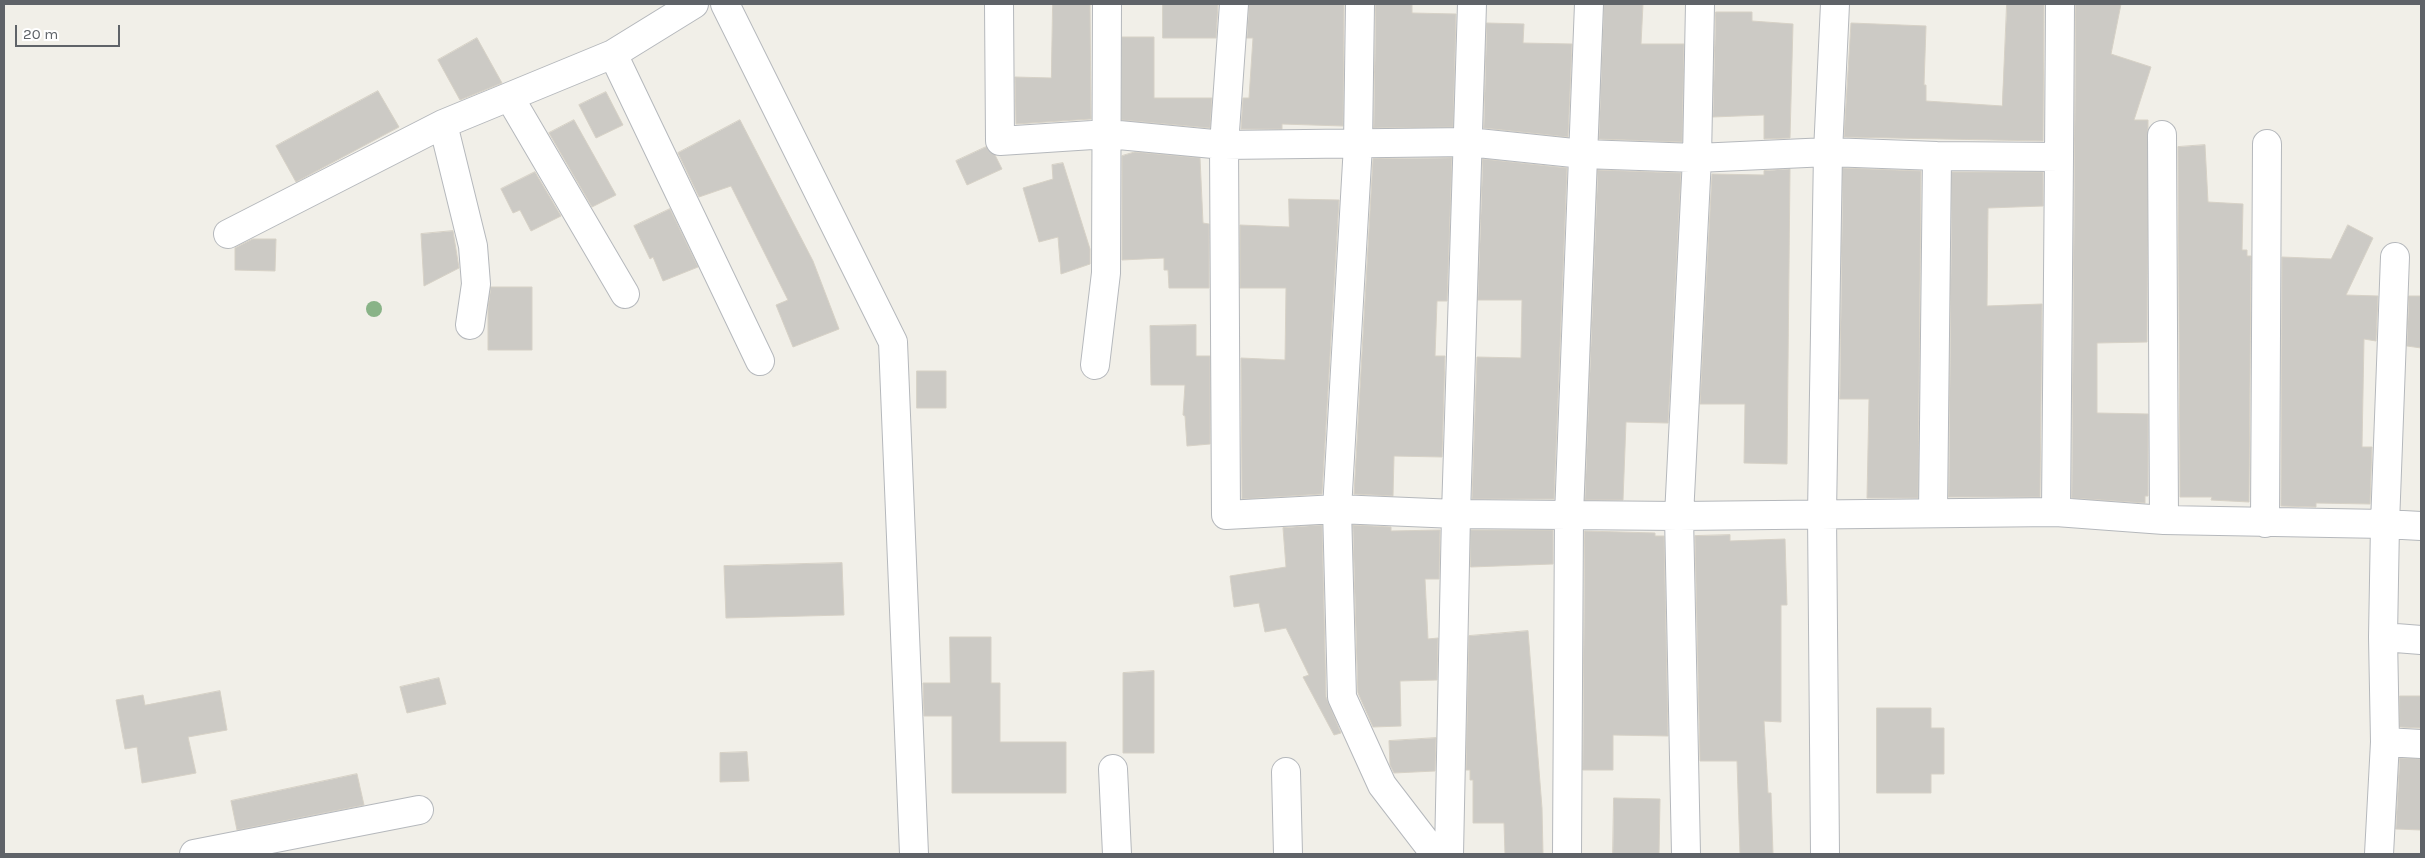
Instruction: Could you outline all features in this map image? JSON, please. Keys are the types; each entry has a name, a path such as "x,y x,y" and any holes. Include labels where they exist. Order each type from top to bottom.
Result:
{"street":[{"path":"228,234 443,124 613,54 694,4"},
{"path":"725,4 893,342 914,854"},
{"path":"999,4 1000,141 1108,134 1224,145 1358,145 1468,142 1583,154 1697,158 1828,152 1937,156 2058,157"},
{"path":"1095,366 1106,273 1107,4"},
{"path":"1234,4 1224,145 1226,515 1337,509 1456,514 1679,516 2056,512 2164,520 2421,526"},
{"path":"1360,4 1358,145 1337,509 1342,697 1382,785 1434,854"},
{"path":"1449,854 1456,514 1472,4"},
{"path":"1567,854 1569,515 1589,4"},
{"path":"1686,854 1679,516 1697,158 1700,4"},
{"path":"1825,854 1822,514 1828,152 1834,4"},
{"path":"2056,512 2060,4"},
{"path":"613,54 760,361"},
{"path":"510,98 625,294"},
{"path":"443,124 474,246 476,284 470,325"},
{"path":"2162,135 2164,520"},
{"path":"2265,523 2267,144"},
{"path":"1933,513 1937,156"},
{"path":"2379,854 2385,742 2383,637 2385,524 2395,257"},
{"path":"2383,637 2421,640"},
{"path":"2385,742 2421,744"},
{"path":"1113,769 1117,854"},
{"path":"1286,772 1288,854"},
{"path":"194,854 418,810"}],"building":[{"path":"1053,4 1090,4 1091,119 1016,124 1015,77 1051,78"},
{"path":"1163,4 1218,4 1216,38 1163,38"},
{"path":"1249,4 1344,4 1343,126 1282,124 1282,129 1241,129 1243,98 1249,98 1253,38 1247,38"},
{"path":"1376,4 1412,4 1412,13 1456,14 1453,127 1374,128"},
{"path":"1604,4 1643,4 1641,44 1684,44 1682,142 1599,139"},
{"path":"2007,4 2044,4 2043,141 1844,137 1851,23 1926,26 1924,85 1926,85 1926,101 2002,106"},
{"path":"2076,4 2121,4 2111,54 2151,67 2134,120 2148,120 2147,342 2097,343 2097,413 2148,414 2148,496 2145,496 2145,503 2072,498"},
{"path":"1716,12 1752,12 1752,21 1793,24 1790,138 1764,139 1764,115 1713,117"},
{"path":"1487,23 1524,24 1523,43 1572,44 1568,137 1484,128"},
{"path":"1122,37 1154,37 1154,98 1212,98 1210,128 1122,120"},
{"path":"477,38 502,83 460,100 438,60"},
{"path":"378,91 399,127 296,182 276,146"},
{"path":"606,92 623,125 596,138 579,105"},
{"path":"574,120 616,195 592,207 549,133"},
{"path":"740,120 813,261 839,329 793,347 776,305 788,300 731,186 699,197 678,153"},
{"path":"2205,145 2208,202 2243,204 2242,250 2247,250 2247,256 2251,256 2249,502 2211,500 2212,497 2180,497 2178,147"},
{"path":"986,147 995,155 1002,169 967,185 956,161"},
{"path":"1135,152 1200,158 1203,223 1209,224 1209,288 1169,288 1168,270 1164,270 1164,258 1122,260 1122,156"},
{"path":"1452,158 1447,301 1437,301 1435,356 1445,356 1442,457 1394,456 1393,496 1354,494 1373,159"},
{"path":"1483,159 1567,168 1554,499 1472,499 1477,357 1521,358 1522,300 1478,300"},
{"path":"1063,163 1090,249 1090,264 1061,274 1058,237 1039,242 1023,188 1053,179 1052,165"},
{"path":"1843,168 1921,171 1918,498 1867,498 1869,399 1840,399"},
{"path":"1790,169 1787,464 1744,463 1745,404 1700,404 1712,174 1764,175 1764,171"},
{"path":"1598,170 1681,173 1668,423 1626,422 1623,500 1585,500"},
{"path":"535,172 561,216 531,231 520,210 513,213 501,189"},
{"path":"1952,172 2043,172 2043,206 1988,208 1987,306 2042,304 2040,497 1949,497"},
{"path":"1289,199 1339,200 1322,494 1242,499 1241,358 1285,360 1286,288 1240,288 1240,225 1289,227"},
{"path":"670,209 698,267 663,281 653,257 650,259 634,226"},
{"path":"2348,225 2373,238 2346,295 2378,296 2376,341 2364,339 2362,447 2372,447 2370,504 2316,503 2316,507 2281,506 2282,257 2331,259"},
{"path":"453,231 459,268 424,286 421,234"},
{"path":"253,239 276,239 275,271 235,270 235,248"},
{"path":"491,287 532,287 532,350 488,350 488,309"},
{"path":"2409,296 2421,296 2421,348 2407,346"},
{"path":"1196,325 1196,356 1210,356 1210,444 1187,446 1185,416 1183,415 1185,385 1151,385 1150,326"},
{"path":"917,371 946,371 946,408 917,408"},
{"path":"1322,525 1326,697 1341,733 1334,735 1303,677 1309,675 1286,628 1265,632 1259,603 1234,607 1230,576 1286,567 1283,528"},
{"path":"1353,525 1391,527 1391,531 1440,530 1439,579 1425,579 1428,639 1438,638 1437,680 1400,681 1401,726 1373,727 1358,693"},
{"path":"1471,530 1553,530 1553,564 1471,567"},
{"path":"1585,531 1655,533 1655,536 1664,536 1668,736 1613,735 1613,770 1583,770"},
{"path":"1730,535 1730,541 1785,539 1787,605 1781,605 1781,722 1764,721 1768,793 1771,793 1773,854 1740,854 1737,761 1700,761 1695,536"},
{"path":"842,563 844,615 726,618 724,566"},
{"path":"1528,631 1542,808 1543,854 1505,854 1504,823 1473,823 1473,780 1470,780 1470,770 1466,770 1469,636"},
{"path":"950,637 991,637 991,683 1000,683 1000,742 1066,742 1066,793 952,793 952,716 924,716 923,683 950,683"},
{"path":"1154,671 1154,753 1123,753 1123,673"},
{"path":"439,678 446,704 407,713 400,687"},
{"path":"220,691 227,730 188,737 196,773 142,783 137,747 125,749 116,700 143,695 145,705"},
{"path":"2400,696 2421,696 2421,728 2400,727"},
{"path":"1877,708 1931,708 1931,728 1944,728 1944,774 1931,774 1931,793 1877,793"},
{"path":"1436,738 1435,771 1394,773 1390,765 1389,741"},
{"path":"747,752 749,781 720,782 720,753"},
{"path":"2400,758 2421,759 2421,830 2396,829"},
{"path":"357,774 364,805 237,830 231,801"},
{"path":"1614,798 1660,799 1659,854 1613,854"}]}
